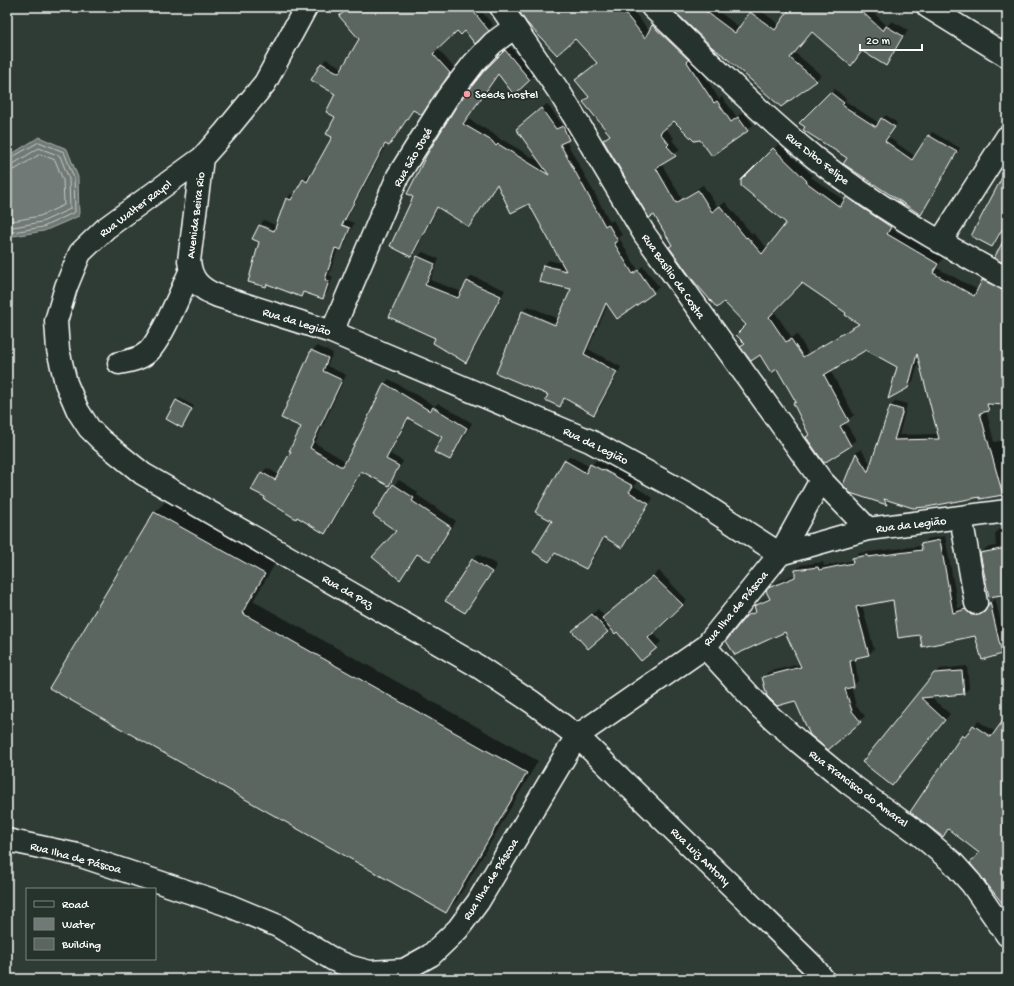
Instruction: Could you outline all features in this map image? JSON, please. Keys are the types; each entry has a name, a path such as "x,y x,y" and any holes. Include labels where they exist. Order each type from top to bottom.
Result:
{"street":[{"name":"Rua Walter Rayol","path":"114,452 89,428 78,411 66,383 58,350 56,321 66,287 80,253 106,228 202,158 265,83 306,7"},
{"name":"Rua Basílio da Costa","path":"501,7 516,26 560,93 645,235 821,480 868,529"},
{"name":"Rua Dibo Felipe","path":"652,7 783,131 816,158 866,196 940,242 1007,279"},
{"path":"928,7 1007,56"},
{"name":"Rua São José","path":"332,332 398,176 447,98 474,63 493,43 516,26"},
{"path":"940,242 1007,137"},
{"name":"Avenida Beira Rio","path":"190,272 189,261 202,158"},
{"path":"119,363 135,360 148,352 158,338 190,272"},
{"name":"Rua da Legião","path":"190,272 196,283 206,291 332,332 590,441 689,495 780,554 868,529 1007,511"},
{"name":"Rua da Paz","path":"114,452 144,474 476,665 532,702 577,736"},
{"name":"Rua Ilha de Páscoa","path":"7,840 78,855 225,904 278,926 334,960 351,967 370,972 404,970 431,955 458,929 478,902 577,736 705,647 780,554 821,480"},
{"path":"961,517 976,603"},
{"name":"Rua Francisco do Amaral","path":"705,647 762,709 798,742 850,784 919,834 952,862 971,883 1007,935"},
{"name":"Rua Luiz Antony","path":"577,736 812,965 823,979"}],"water":[{"path":"39,137 67,149 78,177 79,216 44,231 7,237 7,157"}],"building":[{"path":"350,7 470,7 489,31 475,44 465,31 461,35 457,31 433,54 450,73 422,115 413,110 389,146 385,144 342,225 350,228 341,250 335,248 325,280 329,281 323,299 303,292 301,297 267,284 266,287 248,282 259,242 252,239 259,225 274,231 286,198 291,200 303,179 307,182 332,137 326,134 335,117 326,112 335,94 311,80 321,63 339,73 359,39 339,16"},
{"path":"516,7 620,7 645,38 652,25 689,60 687,62 714,103 717,101 731,122 738,117 748,131 712,156 700,140 694,141 674,121 660,133 669,144 667,146 676,156 656,168 676,203 698,190 712,212 720,206 746,238 747,237 762,254 786,223 741,186 741,180 773,148 807,181 806,182 840,207 846,197 891,227 887,234 938,264 933,273 974,296 982,280 1007,291 1007,405 987,404 989,411 980,413 1003,495 980,499 980,497 927,507 913,508 884,499 887,505 850,493 843,485 856,453 868,472 890,406 903,410 894,440 939,439 917,354 908,388 888,399 897,367 866,350 824,375 849,421 840,426 851,446 824,463 806,437 809,435 793,403 796,402 777,369 771,373 760,355 751,361 740,347 745,344 736,335 746,325 724,302 717,308 692,279 669,247 672,245 654,215 649,218 603,140 610,135 583,102 589,97 575,80 597,63 575,39 557,55 526,22","holes":["802,283 846,313 845,315 859,324 803,357 791,339 786,342 769,317"]},
{"path":"670,7 700,7 735,33 750,12 775,30 791,7 857,7 883,31 886,26 903,36 886,66 862,51 851,66 812,32 790,58 817,81 781,107 713,48"},
{"path":"505,50 530,80 514,95 498,74 463,124 492,141 496,146 498,144 549,175 516,129 541,108 556,129 563,126 569,140 560,144 605,226 608,224 618,241 614,243 633,274 638,270 654,293 617,319 606,303 584,354 617,372 594,415 564,398 560,407 545,400 548,395 496,373 522,311 555,325 571,289 539,282 543,265 566,271 529,204 511,213 497,184 469,227 437,207 411,257 390,246 413,197 407,194 426,156 457,105 484,71"},
{"path":"830,92 844,103 842,105 876,127 881,118 895,127 885,141 912,160 928,135 957,152 921,215 843,164 847,158 803,130 805,127 799,123"},
{"path":"1007,168 1007,221 992,247 971,236"},
{"path":"1007,234 1007,265 994,258"},
{"path":"417,256 435,264 425,285 458,298 467,281 501,296 466,363 433,343 435,338 389,317"},
{"path":"311,350 328,358 323,371 342,380 310,448 340,466 343,466 384,383 430,411 433,407 467,428 450,460 434,452 442,437 408,418 386,459 399,466 389,486 361,471 325,534 297,517 296,519 264,499 265,497 251,490 261,472 275,480 291,451 289,451 301,427 281,418"},
{"path":"176,400 192,409 182,428 166,419"},
{"path":"564,460 586,473 590,464 602,469 633,486 629,492 649,504 622,548 604,537 586,569 555,553 549,562 533,552 552,521 535,512"},
{"path":"393,484 414,498 412,501 451,527 430,561 417,554 400,580 372,557 396,531 373,515"},
{"path":"154,512 265,574 242,613 527,773 446,913 49,688"},
{"path":"940,540 953,613 966,609 971,615 979,615 984,612 990,602 1002,654 982,660 975,636 922,647 920,635 898,638 893,600 856,607 869,655 850,661 854,687 845,689 852,711 861,722 828,750 810,735 795,701 777,706 767,696 762,677 801,667 785,632 735,655 726,641 746,616 756,612 754,606 770,599 766,591 768,588 795,577 795,570 818,567 819,570 853,563 852,558 922,550 920,544"},
{"path":"1006,548 1007,594 989,597 980,553"},
{"path":"472,559 492,572 465,613 445,601"},
{"path":"653,576 683,605 648,638 657,648 641,661 617,632 615,634 602,618"},
{"path":"592,614 608,632 588,649 572,631"},
{"path":"962,671 964,694 921,698 945,720 892,786 862,762 934,673"},
{"path":"1007,715 1007,909 970,863 979,853 948,829 943,837 910,812 962,735 965,737 973,725 991,737"}],"place":[{"name":"Seeds hostel","path":"467,94"}]}
